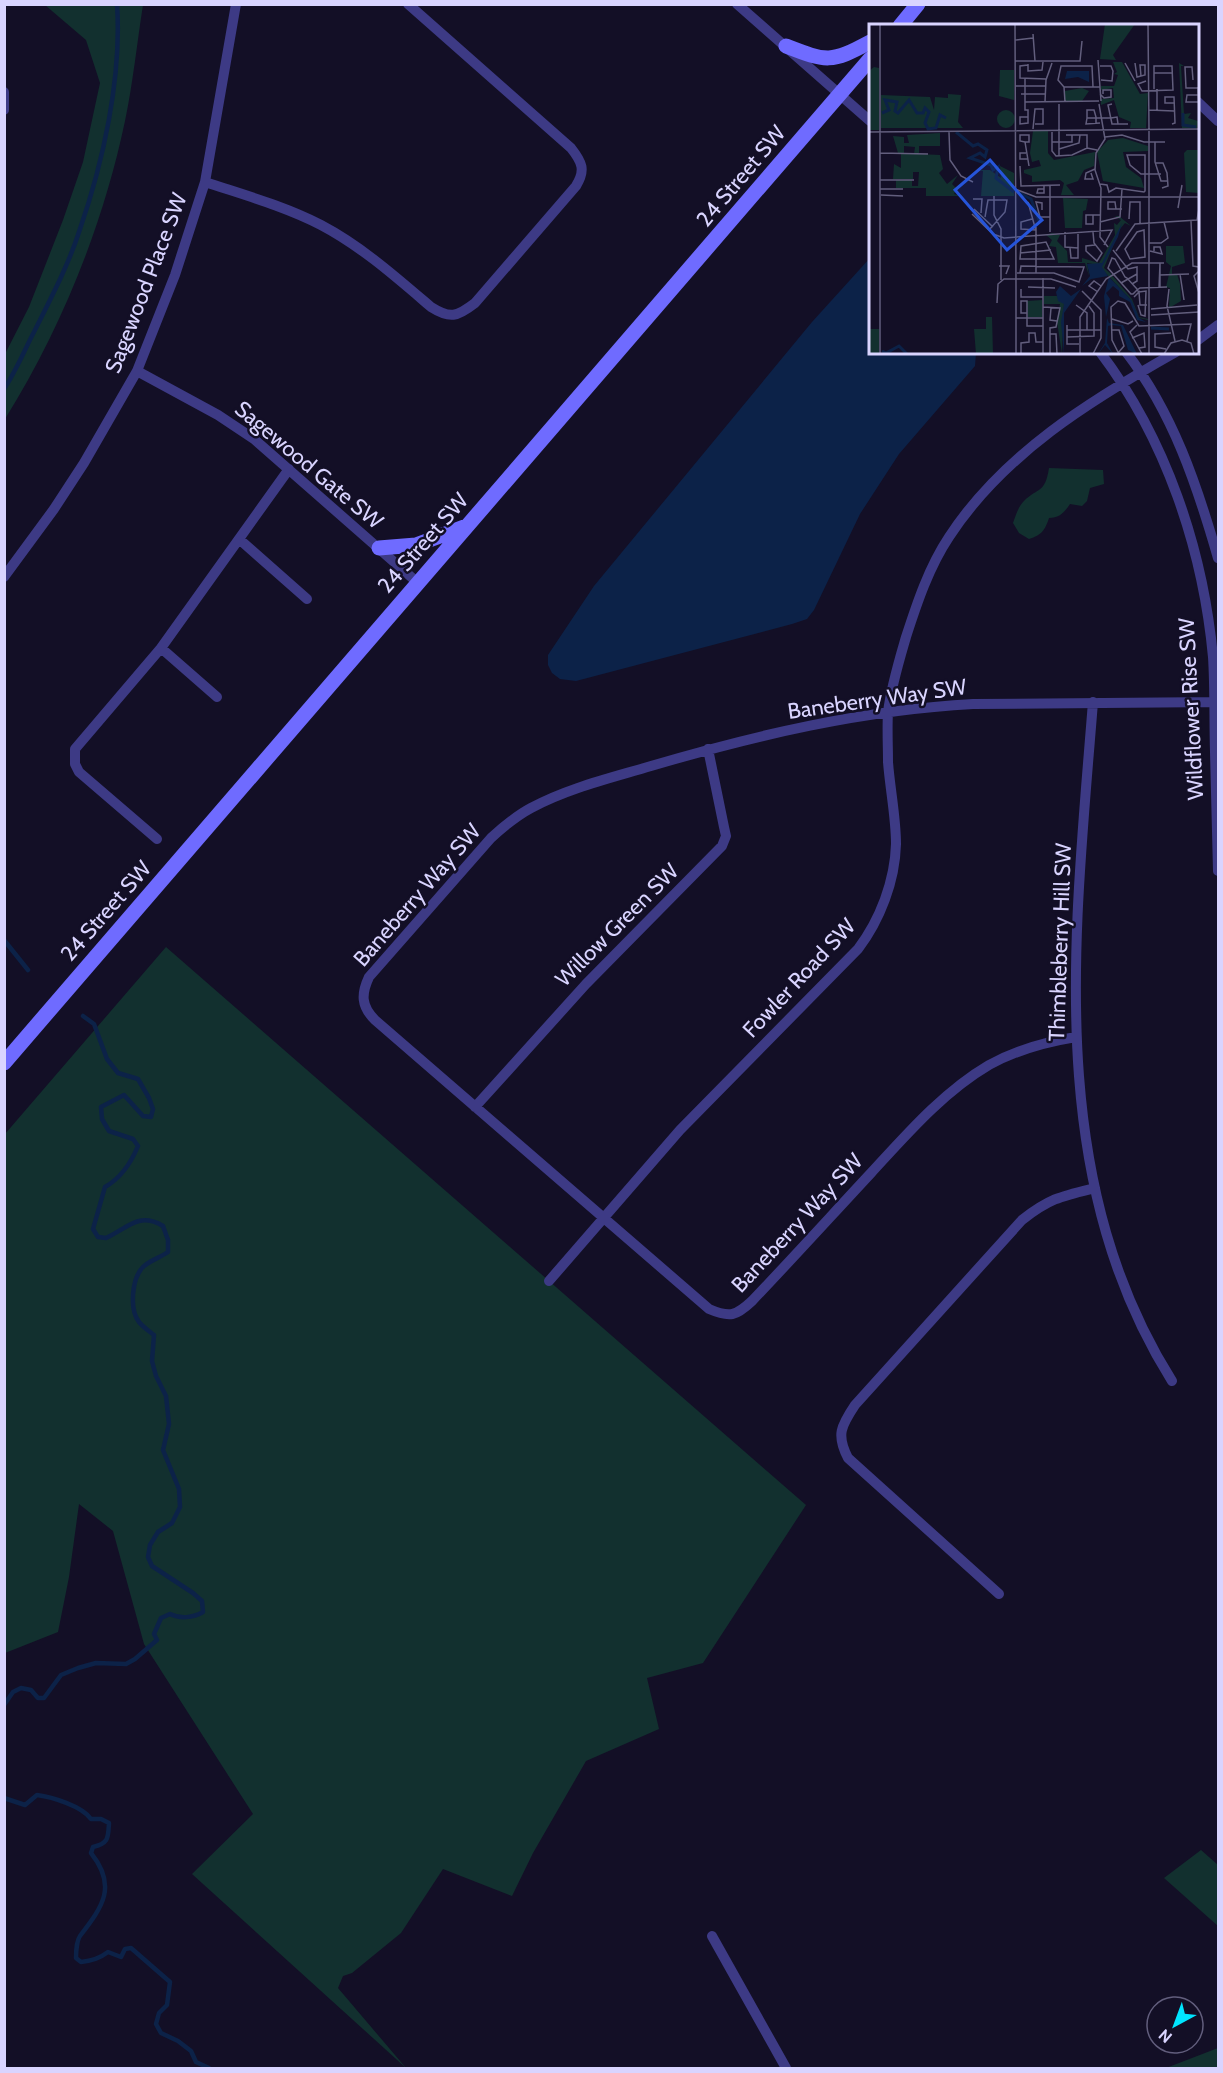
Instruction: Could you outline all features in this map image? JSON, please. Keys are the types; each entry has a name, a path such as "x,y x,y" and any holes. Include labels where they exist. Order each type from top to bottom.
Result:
{"street":[{"name":"Sagewood Place SW","path":"4,577 66,491 137,371 175,275 205,182 236,4"},
{"path":"205,182 280,207 321,226 379,262 440,313 452,316 463,312 475,303 576,186 582,177 582,165 571,148 408,4"},
{"path":"737,4 869,120"},
{"path":"902,24 918,4"},
{"path":"786,46 825,59 850,53 869,43"},
{"name":"24 Street SW","path":"6,1058 869,60"},
{"path":"4,92 4,110"},
{"path":"1199,104 1218,121"},
{"path":"1199,339 1218,325"},
{"name":"Wildflower Rise SW","path":"1101,354 1156,445 1173,483 1188,527 1207,616 1213,657 1216,702 1218,871"},
{"path":"1127,354 1176,434 1193,476 1218,558"},
{"name":"Fowler Road SW","path":"549,1281 680,1130 858,949 873,928 891,876 896,844 888,762 888,712 896,671 913,614 928,576 948,538 993,482 1044,436 1173,354"},
{"name":"Sagewood Gate SW","path":"137,371 218,414 254,439 418,583"},
{"path":"157,839 79,772 74,756 79,743 161,648 289,469"},
{"path":"379,549 416,545 467,526"},
{"path":"239,539 307,598"},
{"path":"161,648 217,697"},
{"name":"Thimbleberry Hill SW","path":"1093,702 1077,916 1076,1037 1080,1088 1099,1209 1113,1258 1132,1308 1172,1381"},
{"name":"Baneberry Way SW","path":"1076,1037 1039,1044 1015,1053 988,1066 949,1095 903,1139 752,1301 734,1315 721,1314 709,1309 475,1107 365,1010 363,988 369,977 477,852 510,821 531,808 593,783 708,749 834,721 888,712 973,704 1216,702"},
{"name":"Willow Green SW","path":"475,1107 586,984 722,846 726,836 708,749"},
{"path":"999,1594 848,1458 841,1444 841,1432 844,1421 855,1405 1022,1220 1042,1204 1060,1196 1095,1188"},
{"path":"712,1936 786,2068"}],"green space":[{"path":"45,5 143,5 125,121 105,199 92,238 62,313 5,419 5,354 29,307 63,220 83,162 100,83 86,40"},
{"path":"1049,468 1103,470 1104,484 1090,488 1087,501 1082,506 1070,504 1061,514 1049,518 1042,532 1029,539 1019,533 1013,523 1022,503 1043,486"},
{"path":"166,947 806,1505 703,1663 647,1678 659,1729 586,1761 533,1853 512,1896 443,1869 401,1933 352,1973 343,1976 338,1988 406,2068 192,1874 253,1814 144,1644 113,1531 79,1504 69,1577 58,1632 5,1653 5,1134"},
{"path":"1201,1850 1218,1865 1218,1926 1164,1878"},
{"path":"1218,2048 1218,2068 1166,2068 1205,2055"}],"water":[{"path":"869,259 869,354 976,354 975,366 899,454 860,514 814,610 807,619 576,681 560,679 552,673 548,665 548,655 594,586 812,322"}],"waterway":[{"path":"4,389 75,245 96,178 114,90 117,61 117,4"},
{"path":"4,940 28,970"},
{"path":"4,1705 13,1692 21,1688 31,1690 38,1698 44,1698 61,1675 78,1668 96,1663 126,1664 157,1640 154,1634 161,1618 170,1614 178,1617 191,1617 203,1612 202,1601 152,1566 148,1557 150,1545 158,1532 172,1523 180,1507 179,1489 163,1450 169,1424 166,1396 156,1376 152,1361 154,1335 141,1324 136,1316 133,1294 139,1272 143,1267 168,1252 168,1240 163,1226 147,1220 134,1223 106,1238 98,1237 93,1229 105,1187 125,1170 138,1146 133,1139 109,1131 102,1119 101,1107 124,1095 143,1116 151,1117 153,1109 138,1079 118,1073 107,1059 94,1024 83,1016"},
{"path":"4,1798 25,1805 37,1795 50,1798 74,1806 91,1819 101,1819 109,1823 107,1839 102,1844 93,1847 91,1853 104,1876 104,1896 95,1916 79,1938 76,1958 81,1962 88,1961 108,1952 121,1957 125,1949 131,1948 170,1982 167,2005 159,2013 156,2024 161,2033 178,2041 191,2051 196,2062 209,2068"}]}
